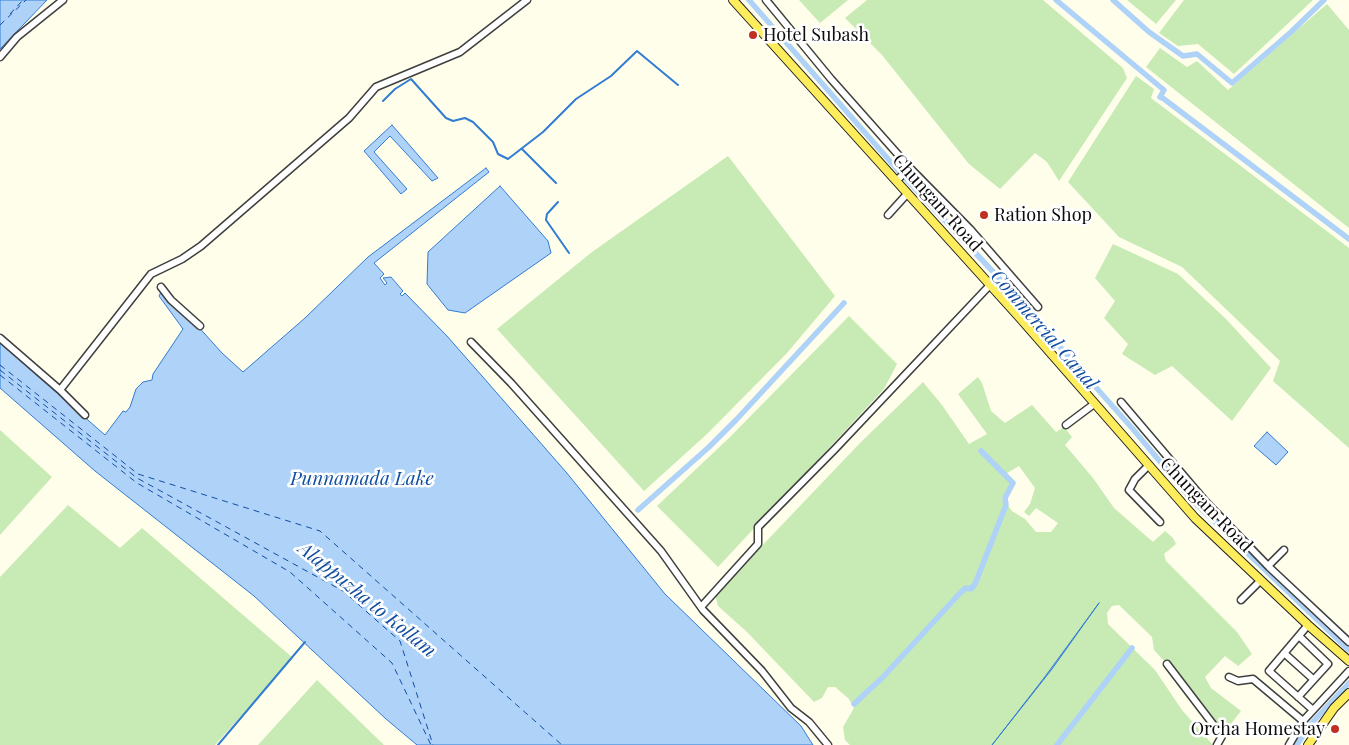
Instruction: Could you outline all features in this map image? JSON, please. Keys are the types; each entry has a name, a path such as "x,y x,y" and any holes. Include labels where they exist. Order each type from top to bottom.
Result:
{"main road":[{"name":"Chungam Road","path":"733,0 898,180 907,194 990,285 1195,518 1260,581 1349,661"},
{"path":"1308,745 1334,708 1349,693"}],"street":[{"path":"0,57 17,37 63,0"},
{"path":"60,390 151,274 182,259 201,246 349,118 376,87 460,52 527,0"},
{"path":"766,0 831,79 909,168 970,229 1038,308"},
{"path":"898,180 909,168"},
{"path":"888,215 907,194"},
{"path":"701,607 758,544 758,527 835,450 990,285"},
{"path":"161,287 171,300 200,326"},
{"path":"0,338 85,414"},
{"path":"471,342 511,383 660,551 701,607 762,671 791,708 809,722 828,745"},
{"path":"1121,402 1206,502 1268,566 1349,642"},
{"path":"1066,425 1094,404"},
{"path":"1148,466 1135,479 1128,490 1160,522"},
{"path":"1268,566 1284,550"},
{"path":"1240,600 1260,581"},
{"path":"1308,625 1269,671 1313,710"},
{"path":"1298,636 1328,664 1298,696"},
{"path":"1284,653 1313,680"},
{"path":"1166,664 1222,736 1217,745"},
{"path":"1289,745 1303,721 1349,671"},
{"path":"1229,677 1238,681 1253,680 1303,721"}],"green space":[{"path":"799,0 848,0 820,23"},
{"path":"867,0 1043,0 1123,68 1127,78 1059,181 1047,162 1035,153 1000,189 969,164 882,55 845,18"},
{"path":"1127,0 1176,0 1156,24"},
{"path":"1184,0 1313,0 1234,74 1198,44 1178,46 1159,33"},
{"path":"1327,4 1349,30 1349,228 1146,67 1160,48 1187,67 1197,61 1228,90"},
{"path":"1136,76 1154,89 1151,98 1349,248 1349,448 1273,381 1280,361 1182,267 1119,237 1068,182"},
{"path":"728,156 835,296 787,353 707,434 644,491 497,329 592,252"},
{"path":"1113,244 1178,274 1226,319 1271,368 1232,421 1172,366 1155,375 1122,354 1128,344 1104,318 1115,301 1095,278"},
{"path":"849,316 897,364 884,389 718,567 657,506 729,438"},
{"path":"978,377 982,383 991,411 1005,423 1032,405 1056,432 1064,427 1072,437 1065,445 1093,478 1114,508 1153,542 1165,531 1173,538 1176,544 1164,554 1166,561 1237,632 1252,654 1238,666 1225,656 1205,677 1211,688 1241,711 1223,734 1184,683 1154,650 1152,637 1119,605 1112,606 1107,613 1108,624 1155,670 1182,710 1213,745 850,745 845,740 843,727 854,708 849,699 835,687 828,687 822,698 814,702 747,632 718,606 715,595 860,443 923,382 942,405 969,444 987,434 958,394","holes":["1019,466 1035,488 1030,504 1024,512 1029,516 1036,508 1058,523 1051,532 1036,532 1025,519 1012,511 1002,498 1015,482 1007,473"]},
{"path":"0,430 52,477 0,535"},
{"path":"68,505 120,548 142,528 293,658 215,745 0,745 0,577"},
{"path":"317,680 384,745 258,745"}],"water":[{"path":"0,0 47,0 0,49"},
{"path":"392,125 438,178 432,181 390,136 374,152 407,189 401,194 364,151"},
{"name":"Punnamada Lake","path":"486,168 489,172 374,263 384,274 380,278 385,285 387,283 383,278 391,277 403,291 400,294 402,296 405,293 447,336 566,472 665,594 801,726 813,745 417,745 386,719 254,596 95,471 0,388 0,343 105,435 123,411 126,412 130,407 136,389 143,382 152,380 153,374 183,329 159,296 161,292 167,292 222,353 243,372 305,318 368,257"},
{"path":"500,186 548,241 551,253 465,313 448,310 427,284 428,252"},
{"path":"1267,432 1288,452 1276,465 1254,446"},
{"path":"1099,603 1052,669 992,745 1044,678"}],"waterway":[{"name":"Commercial Canal","path":"749,0 896,168 998,277 1132,428 1192,500 1349,650"},
{"path":"1056,0 1164,90 1160,97 1349,239"},
{"path":"1113,0 1149,32 1183,56 1197,54 1232,83 1291,32 1324,0"},
{"path":"383,101 395,89 411,79 446,118 453,121 465,118 473,122 493,142 498,154 508,159 543,132 576,99 611,76 637,51 678,85"},
{"path":"522,149 556,183"},
{"path":"558,202 547,214 546,220 569,253"},
{"path":"638,510 709,447 736,420 844,303"},
{"path":"854,704 883,677 961,592 966,588 971,589 975,584 1006,505 1005,498 1013,483 981,451"},
{"path":"218,745 305,642"},
{"path":"1057,745 1132,648"},
{"path":"1297,745 1309,726 1349,683"}],"ferry route":[{"path":"10,14 23,0"},
{"path":"0,25 26,0"},
{"path":"0,365 138,474 320,531 562,745"},
{"path":"0,370 137,478 343,591 400,641 433,745"},
{"path":"0,375 137,483 290,572 392,663 431,745"}],"place":[{"name":"Hotel Subash","path":"753,35"},
{"name":"Ration Shop","path":"984,215"},
{"name":"Orcha Homestay","path":"1335,729"}],"water label":[{"name":"Alappuzha to Kollam","path":"367,600"}]}
